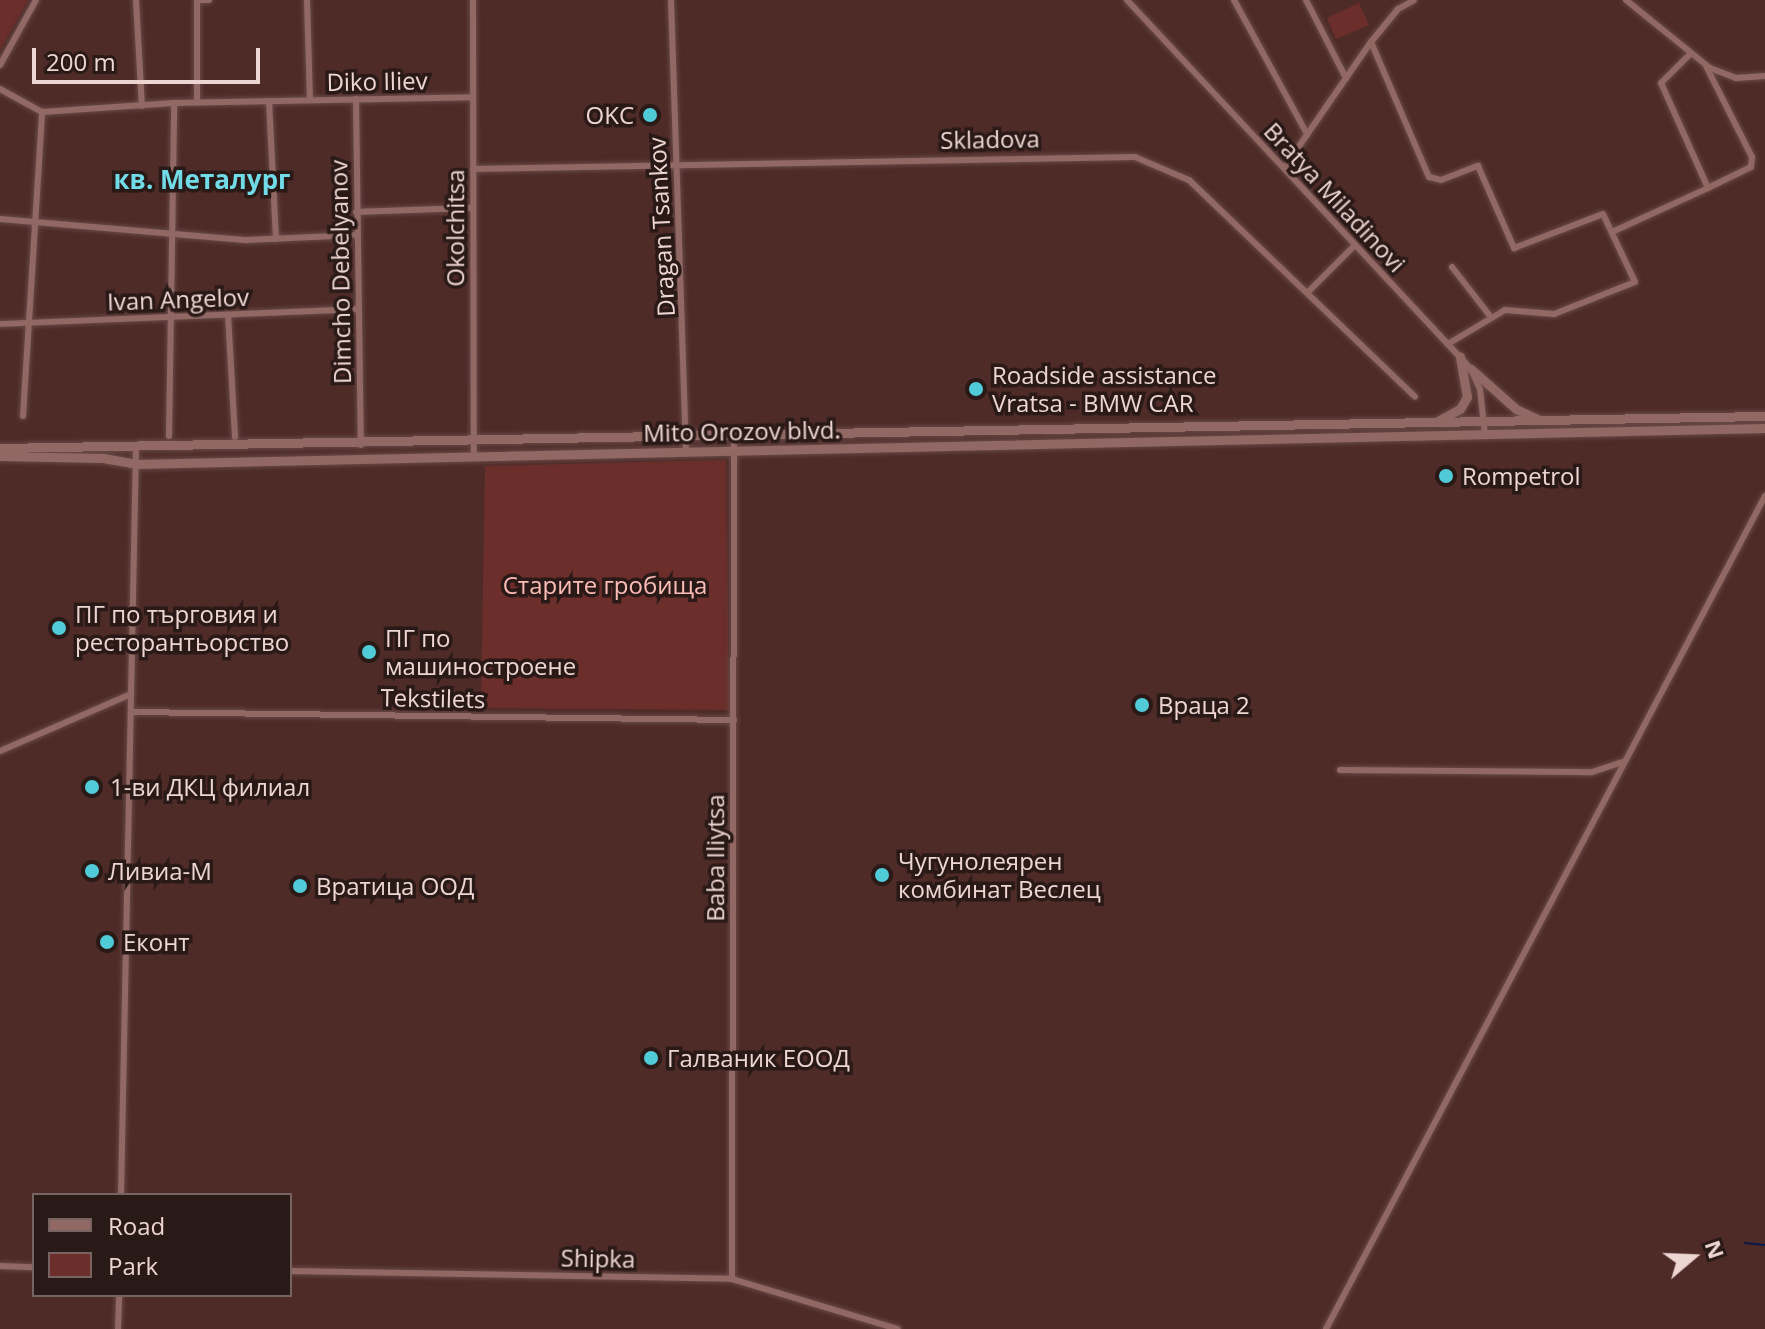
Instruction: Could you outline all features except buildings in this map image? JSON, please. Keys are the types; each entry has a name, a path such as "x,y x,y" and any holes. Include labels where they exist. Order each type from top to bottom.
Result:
{"main road":[{"path":"1433,424 1460,409 1467,397 1460,357"},
{"path":"1471,369 1516,409 1543,421"},
{"name":"Mito Orozov blvd.","path":"0,448 136,449 474,443 1765,416"},
{"name":"Mito Orozov blvd.","path":"0,456 103,458 136,464 1765,428"}],"street":[{"path":"0,65 36,0"},
{"path":"136,0 142,106"},
{"path":"197,102 197,0 209,0"},
{"path":"307,0 310,100"},
{"name":"Okolchitsa","path":"473,0 474,457"},
{"name":"Dragan Tsankov","path":"671,0 686,452"},
{"name":"Bratya Miladinovi","path":"1127,0 1471,369 1485,435"},
{"path":"1234,0 1307,134"},
{"path":"1306,0 1346,78"},
{"path":"1284,168 1371,42 1398,9 1414,0"},
{"path":"1626,0 1706,66 1736,78 1765,76"},
{"path":"1371,42 1429,177 1441,180 1478,166 1514,248 1603,214 1635,282 1554,314 1505,310 1490,316 1448,344"},
{"path":"1690,54 1661,83 1708,188"},
{"path":"1612,232 1751,167 1752,157 1706,66"},
{"path":"0,89 42,112 26,323 23,416"},
{"name":"Diko Iliev","path":"42,112 197,102 473,97"},
{"name":"Dimcho Debelyanov","path":"356,99 361,445"},
{"path":"269,101 276,239"},
{"path":"169,436 174,103"},
{"name":"Skladova","path":"473,169 1135,157 1189,180 1415,397"},
{"path":"356,212 473,208"},
{"path":"0,219 172,234 276,239 356,235"},
{"path":"1308,292 1355,245"},
{"path":"1452,267 1490,316"},
{"name":"Ivan Angelov","path":"0,324 358,309"},
{"path":"228,315 235,437"},
{"name":"Baba Iliytsa","path":"732,1279 734,437"},
{"path":"121,1193 136,449"},
{"path":"1326,1329 1622,762 1677,670 1765,496"},
{"path":"0,751 131,694"},
{"name":"Tekstilets","path":"131,712 734,720"},
{"path":"1340,770 1592,772 1622,762"},
{"path":"0,1266 32,1267"},
{"name":"Shipka","path":"292,1271 732,1279 898,1329"},
{"path":"118,1329 119,1297"}],"green space":[{"path":"0,0 28,0 0,50"},
{"path":"1359,3 1369,25 1336,39 1327,18"},
{"name":"Старите гробища","path":"726,460 729,710 481,708 485,466"}],"waterway":[{"path":"1745,1243 1765,1245"}],"place":[{"name":"OKC","path":"650,115"},
{"name":"Roadside assistance Vratsa - BMW CAR","path":"976,389"},
{"name":"Rompetrol","path":"1446,476"},
{"name":"ПГ по търговия и ресторантьорство","path":"59,628"},
{"name":"ПГ по машиностроене","path":"369,652"},
{"name":"Враца 2","path":"1142,705"},
{"name":"1-ви ДКЦ филиал","path":"92,787"},
{"name":"Ливиа-М","path":"92,871"},
{"name":"Чугунолеярен комбинат Веслец","path":"882,875"},
{"name":"Вратица ООД","path":"300,886"},
{"name":"Еконт","path":"107,942"},
{"name":"Галваник ЕООД","path":"651,1058"}],"district":[{"name":"кв. Металург","path":"202,180"}]}
